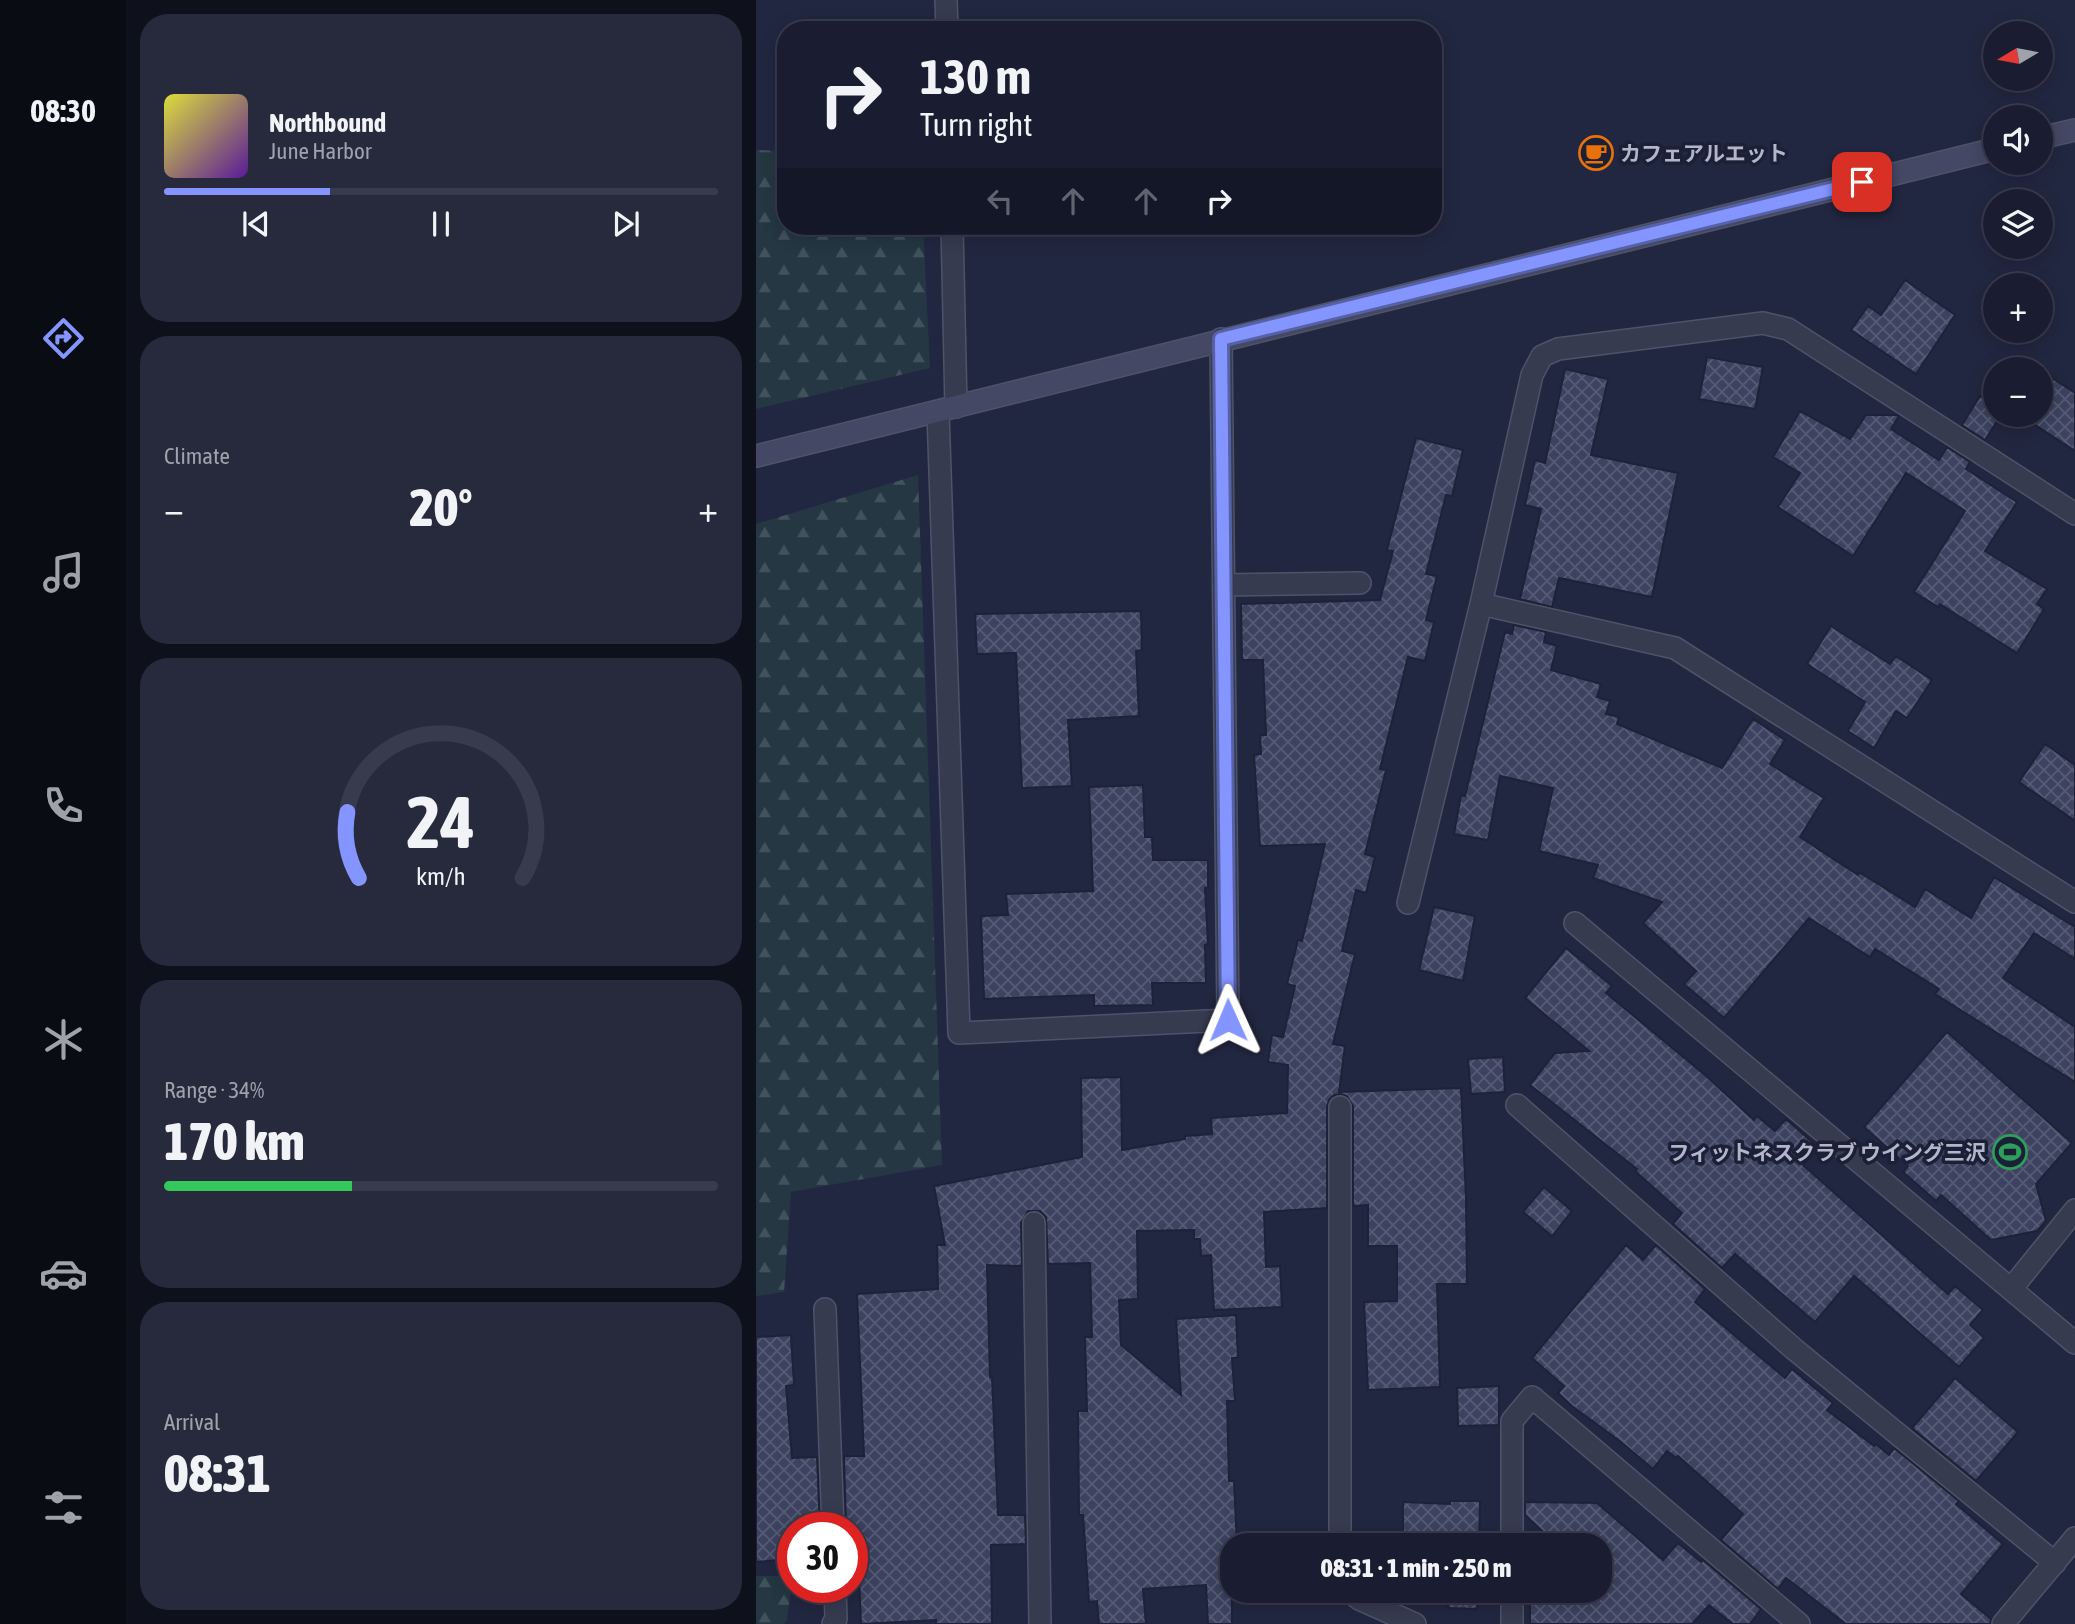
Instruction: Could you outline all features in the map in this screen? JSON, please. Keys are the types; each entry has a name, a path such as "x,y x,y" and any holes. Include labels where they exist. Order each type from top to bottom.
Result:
{"street":[{"path":"946,0 947,21"},
{"path":"2053,135 2075,130"},
{"path":"756,456 1983,152"},
{"path":"952,235 947,409 959,1033 1228,1020 1221,339"},
{"path":"1408,903 1481,604 1532,375 1542,356 1558,349 1763,323 1788,329 2075,514"},
{"path":"1224,586 1360,583"},
{"path":"1481,604 1675,648 2075,902"},
{"path":"1575,923 2075,1343"},
{"path":"1517,1105 1794,1349 2055,1563"},
{"path":"1340,1107 1340,1533"},
{"path":"2011,1289 2075,1210"},
{"path":"1034,1223 1040,1624"},
{"path":"825,1309 832,1512"},
{"path":"1512,1533 1512,1420 1532,1397 1799,1624"},
{"path":"2003,1624 2075,1538"},
{"path":"832,1624 836,1619 836,1603"},
{"path":"1368,1603 1415,1624"},
{"path":"1512,1603 1512,1624"}],"green space":[{"path":"756,150 777,151 777,235 923,235 930,368 756,409"},
{"path":"918,475 942,1165 791,1192 784,1292 756,1296 756,524"},
{"path":"756,1576 777,1576 777,1603 789,1603 787,1620 784,1624 756,1624"}],"building":[{"path":"1905,280 1955,315 1916,374 1851,330 1868,306 1881,315"},
{"path":"1707,357 1763,367 1755,409 1699,399"},
{"path":"1565,369 1608,379 1591,455 1678,473 1652,597 1559,578 1552,607 1520,599 1541,509 1525,505 1535,460 1545,463"},
{"path":"2053,379 2075,393 2075,451 2038,427 2053,427"},
{"path":"1980,396 1983,398 1983,427 1993,427 1985,440 1962,425"},
{"path":"1800,411 1850,439 1866,415 1897,415 1899,416 1891,429 1939,460 1947,447 1970,462 1966,469 2017,502 1985,551 2047,589 2037,604 2044,609 2017,653 1940,604 1938,607 1914,592 1965,511 1906,473 1853,556 1778,507 1800,473 1773,457"},
{"path":"1416,438 1463,450 1452,496 1446,495 1426,574 1437,576 1426,620 1434,622 1425,661 1408,657 1380,769 1386,770 1365,854 1375,857 1366,893 1356,890 1342,951 1355,954 1333,1044 1345,1046 1339,1092 1461,1088 1467,1284 1437,1284 1440,1387 1368,1390 1364,1302 1397,1301 1397,1246 1368,1246 1368,1205 1353,1206 1353,1106 1347,1096 1334,1095 1327,1107 1327,1208 1264,1212 1266,1267 1280,1266 1282,1307 1214,1310 1211,1255 1201,1256 1200,1239 1194,1239 1194,1230 1137,1231 1138,1299 1119,1300 1121,1345 1181,1395 1176,1319 1236,1315 1238,1358 1232,1358 1235,1401 1227,1401 1229,1481 1234,1481 1236,1533 1220,1533 1220,1603 1232,1603 1232,1624 1208,1624 1206,1585 1143,1589 1146,1624 1099,1624 1097,1601 1089,1602 1083,1515 1079,1515 1078,1411 1087,1411 1085,1337 1092,1337 1090,1263 1048,1264 1046,1217 1040,1211 1028,1211 1021,1223 1022,1266 987,1265 998,1515 1025,1515 1026,1544 991,1545 992,1624 936,1624 936,1620 861,1624 860,1603 868,1603 868,1512 846,1512 844,1456 864,1456 857,1294 938,1289 937,1245 945,1245 934,1186 1082,1157 1081,1078 1121,1077 1122,1150 1185,1139 1185,1136 1212,1134 1211,1118 1287,1113 1288,1065 1268,1062 1272,1035 1283,1037 1295,986 1287,984 1298,940 1302,941 1325,844 1260,846 1254,755 1261,754 1260,735 1266,735 1263,660 1242,660 1241,604 1380,600 1393,551 1387,550"},
{"path":"1141,611 1142,650 1136,651 1139,716 1068,720 1072,786 1022,788 1016,653 977,654 975,614"},
{"path":"1514,625 1546,632 1544,642 1557,646 1551,670 1601,684 1597,697 1610,701 1606,714 1619,717 1617,724 1722,768 1753,719 1785,740 1770,764 1824,798 1800,837 1858,875 1859,872 1915,907 1925,889 1971,918 1994,877 2075,927 2075,959 2034,933 2003,978 2075,1027 2075,1082 1935,994 1939,989 1875,949 1870,957 1809,918 1724,1018 1684,984 1696,971 1643,923 1662,902 1593,878 1598,865 1539,851 1553,788 1500,776 1488,840 1454,834 1461,795 1465,796 1505,632 1512,634"},
{"path":"1831,626 1890,664 1896,656 1932,680 1907,718 1896,711 1874,748 1848,731 1865,702 1807,664"},
{"path":"2045,744 2075,765 2075,821 2019,782"},
{"path":"1143,785 1145,837 1152,837 1153,860 1208,860 1208,888 1205,888 1208,944 1205,945 1206,983 1152,983 1153,1005 1094,1006 1094,995 984,999 981,916 1008,915 1006,894 1093,891 1089,787"},
{"path":"1434,907 1475,916 1463,981 1419,970"},
{"path":"1566,948 1612,986 1606,993 1705,1075 1754,1120 1757,1116 1775,1131 1786,1119 1818,1147 1803,1165 1948,1294 1955,1286 1983,1310 1970,1325 1984,1338 1959,1367 1854,1276 1815,1322 1735,1254 1722,1268 1673,1224 1682,1213 1635,1171 1637,1169 1530,1085 1555,1053 1589,1051 1525,998"},
{"path":"1947,1032 2072,1143 2036,1184 2046,1221 2037,1231 1991,1240 1941,1195 1936,1201 1903,1172 1908,1166 1864,1127"},
{"path":"1503,1057 1505,1092 1471,1094 1468,1059"},
{"path":"1544,1187 1572,1211 1552,1236 1523,1212"},
{"path":"1626,1245 1643,1260 1656,1245 1705,1289 1695,1302 1785,1378 1792,1369 1833,1403 1827,1410 1874,1446 1876,1444 1889,1455 1894,1448 1959,1501 1956,1504 2003,1544 1961,1594 1991,1619 1990,1624 1846,1624 1786,1578 1778,1589 1721,1540 1743,1514 1678,1456 1676,1458 1667,1451 1653,1469 1558,1393 1564,1386 1532,1358"},
{"path":"791,1335 794,1385 786,1386 792,1458 817,1457 819,1512 777,1512 777,1560 756,1562 756,1337"},
{"path":"1955,1378 2018,1432 1976,1481 1912,1428"},
{"path":"1499,1386 1499,1425 1458,1426 1457,1388"},
{"path":"1450,1501 1480,1501 1479,1533 1403,1533 1403,1502 1450,1504"},
{"path":"1525,1502 1597,1503 1663,1560 1678,1543 1701,1562 1703,1560 1761,1609 1750,1624 1733,1624 1709,1605 1692,1624 1530,1624 1530,1603 1612,1603 1612,1533 1544,1533 1525,1515"},
{"path":"1448,1603 1477,1603 1477,1609 1448,1608"}],"place":[{"name":"カフェアルエット","path":"1596,153"},
{"name":"フィットネスクラブ ウイング三沢","path":"2010,1152"}],"route":[{"path":"1228,1020 1221,339 1862,182"}]}
